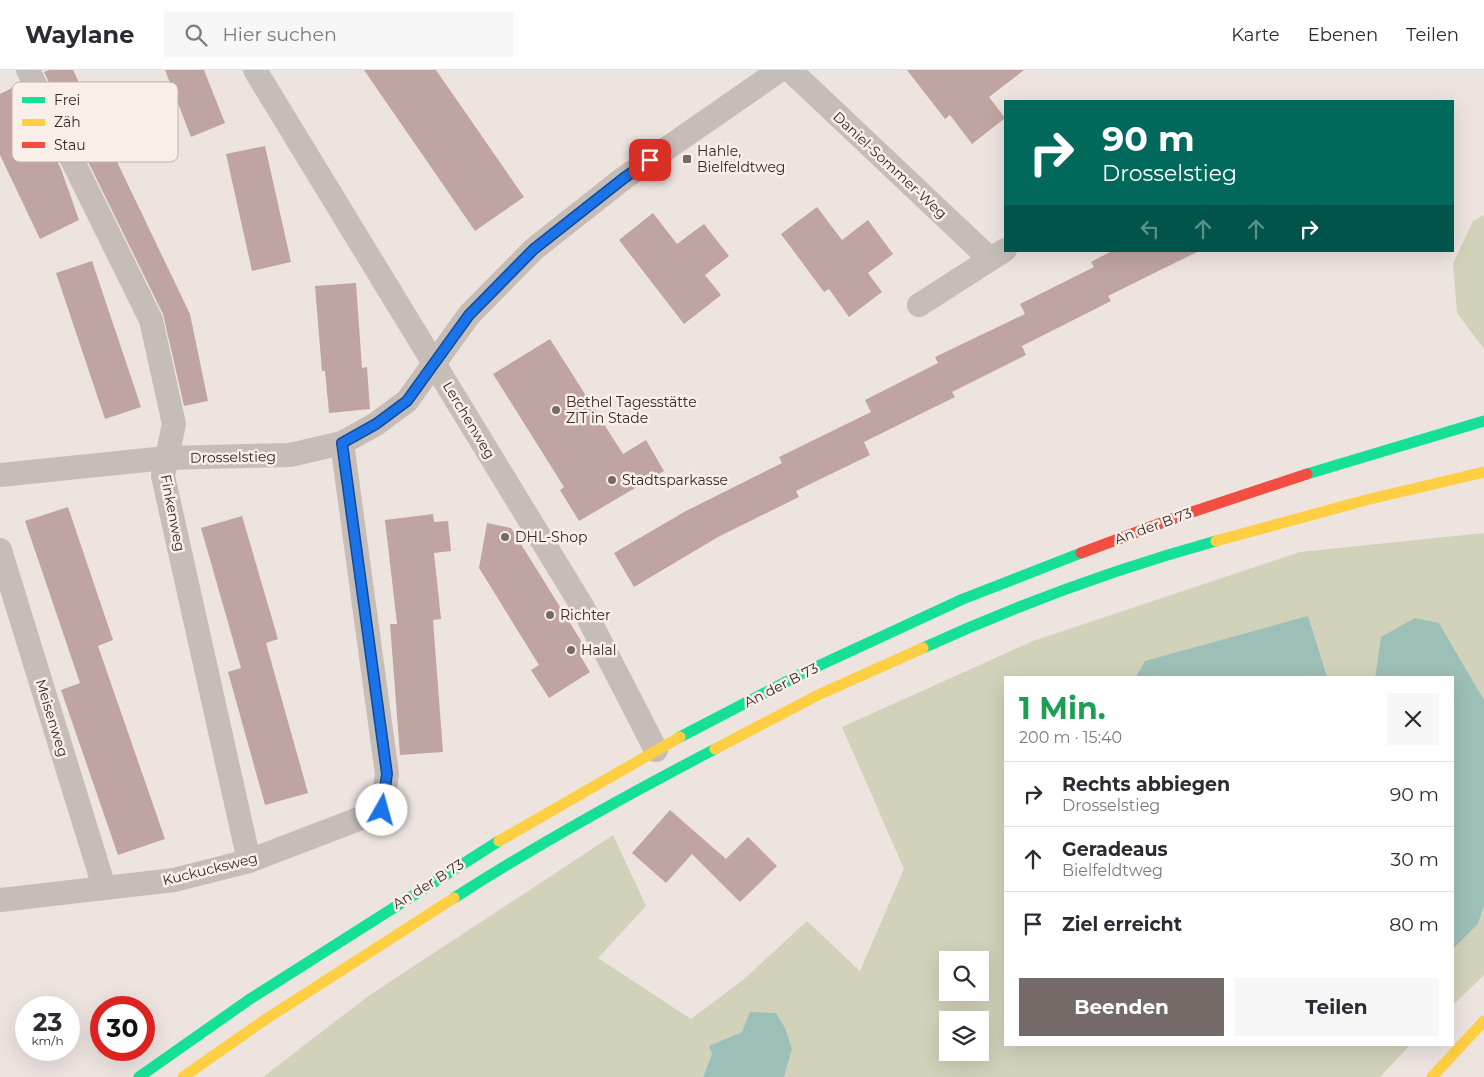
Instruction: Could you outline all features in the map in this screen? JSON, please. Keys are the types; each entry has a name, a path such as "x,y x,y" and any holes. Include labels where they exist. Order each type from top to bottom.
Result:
{"main road":[{"name":"An der B 73","path":"183,1077 266,1019 773,688 963,598 1180,516 1309,473 1484,421"},
{"name":"An der B 73","path":"139,1077 250,999 483,850 663,761 971,626 1100,578 1200,545 1366,500 1484,472"},
{"path":"1432,1077 1484,1021"}],"street":[{"name":"Finkenweg","path":"28,70 34,82"},
{"name":"Lerchenweg","path":"255,70 582,606 663,761"},
{"name":"Drosselstieg","path":"0,475 166,458 290,456 342,443 376,424 407,401 469,315 534,249 624,178 780,70"},
{"name":"Daniel-Sommer-Weg","path":"790,70 998,255 919,305"},
{"name":"Finkenweg","path":"73,162 151,320 174,424 163,476 249,861"},
{"name":"Kuckucksweg","path":"0,900 174,880 249,861 382,810 387,774 342,443"},
{"name":"Meisenweg","path":"0,550 104,887"}],"green space":[{"path":"1484,215 1484,349 1457,313 1453,264 1473,221"},
{"path":"1484,533 1484,700 1439,623 1381,637 1375,676 1004,676 1004,1046 1409,1046 1380,1077 784,1077 792,1049 742,1032 710,1046 712,1054 703,1077 263,1077 367,997 613,835 646,906 598,958 691,1019 743,980 807,921 860,971 904,869 842,727 1033,641 1300,552"},
{"path":"1484,906 1484,975 1454,1004 1454,948 1478,924"}],"water":[{"path":"1308,616 1327,676 1137,676 1145,661"},
{"path":"1415,618 1439,623 1484,700 1484,906 1478,924 1454,948 1454,676 1375,676 1381,637"},
{"path":"750,1012 776,1013 785,1028 792,1049 784,1077 703,1077 712,1054 709,1046 742,1032"}],"building":[{"path":"49,70 73,70 79,82 49,82 44,72"},
{"path":"165,70 204,70 225,123 191,137 178,104 178,82 170,82"},
{"path":"364,70 436,70 524,197 475,231"},
{"path":"907,70 1024,70 989,97 1004,119 972,144 950,115 945,119"},
{"path":"12,88 12,162 58,162 79,220 40,239 0,155 0,94"},
{"path":"265,146 291,262 252,271 226,154"},
{"path":"88,162 117,162 190,314 208,401 184,406 163,314"},
{"path":"817,207 842,240 868,220 893,254 868,273 882,292 849,317 829,289 824,292 781,234"},
{"path":"653,213 677,244 704,224 729,256 705,275 721,295 684,324 619,240"},
{"path":"1110,252 1197,252 1108,296 1111,301 1022,346 1026,355 952,392 955,397 864,442 870,455 796,491 799,497 718,537 634,587 614,553 684,512 782,463 779,457 871,412 865,400 938,363 935,357 1025,314 1020,304 1094,267 1091,262"},
{"path":"92,261 141,407 105,419 56,273"},
{"path":"356,283 362,368 367,367 370,409 329,413 325,371 322,371 315,286"},
{"name":"Bethel Tagesstätte ZIT in Stade","path":"550,339 623,454 646,440 664,471 579,521 560,490 564,487 493,374"},
{"path":"68,507 113,640 98,646 165,839 118,855 61,690 80,683 25,521"},
{"path":"433,514 434,522 448,521 451,551 434,553 441,619 433,620 443,752 400,755 390,624 397,624 385,520"},
{"path":"242,516 278,639 266,643 308,793 265,805 228,672 241,668 201,528"},
{"path":"487,523 511,528 588,652 581,657 590,672 549,698 531,670 539,665 479,568"},
{"path":"670,810 726,859 748,837 777,866 740,902 692,854 666,883 632,853"}],"traffic: fast":[{"path":"1307,474 1484,421"},
{"path":"923,648 994,617 1067,589 1142,563 1216,541"},
{"path":"680,737 803,673 963,599 1081,553"},
{"path":"454,898 583,820 715,749"},
{"path":"139,1077 250,999 499,841"}],"traffic: slow":[{"path":"1216,541 1366,500 1484,472"},
{"path":"715,749 818,695 923,648"},
{"path":"499,841 680,737"},
{"path":"183,1077 266,1019 454,898"},
{"path":"1432,1077 1484,1021"}],"traffic: jam":[{"path":"1081,553 1180,516 1307,474"}],"place":[{"name":"Hahle, Bielfeldtweg","path":"687,159"},
{"name":"Bethel Tagesstätte ZIT in Stade","path":"556,410"},
{"name":"Stadtsparkasse","path":"612,480"},
{"name":"DHL-Shop","path":"505,537"},
{"name":"Richter","path":"550,615"},
{"name":"Halal","path":"571,650"}],"route":[{"path":"382,810 387,774 342,443 376,424 407,401 469,315 534,249 624,178 650,160"}]}
